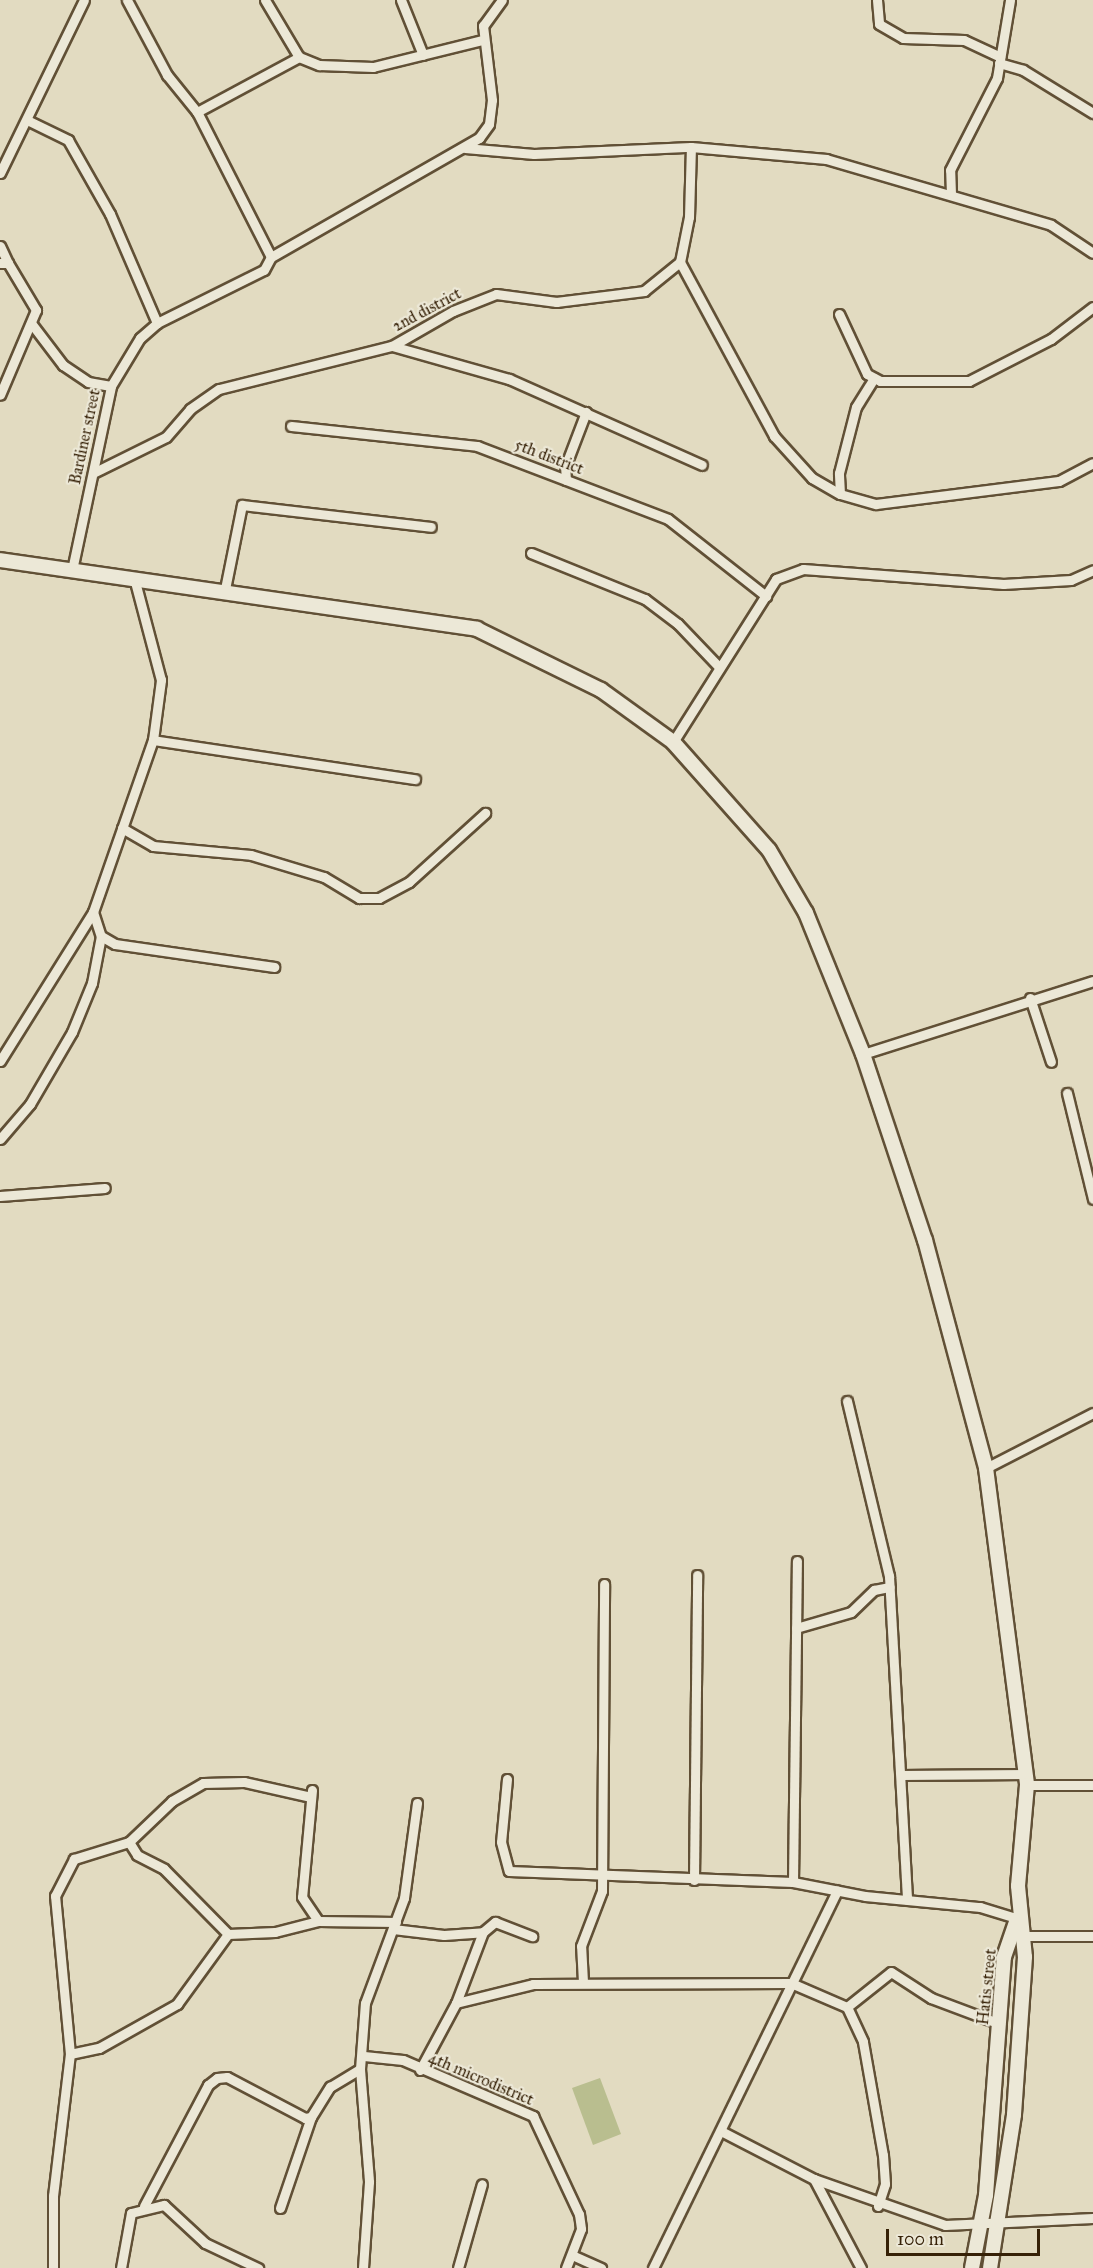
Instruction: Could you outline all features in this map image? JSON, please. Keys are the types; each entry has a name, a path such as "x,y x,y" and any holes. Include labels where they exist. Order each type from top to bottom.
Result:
{"main road":[{"name":"Hatis street","path":"0,560 225,589 477,629 601,690 673,742 769,850 806,913 863,1054 925,1240 986,1468 1027,1779 1016,1937 1000,2024 981,2222 972,2268"},
{"name":"Hatis street","path":"990,2268 1014,2115 1025,1957 1016,1937"}],"street":[{"path":"0,173 84,0"},
{"path":"127,0 167,75 197,112 271,257"},
{"path":"265,0 299,57 320,64 373,67 482,40 483,26 502,0"},
{"path":"401,0 423,55"},
{"path":"494,10 495,0"},
{"path":"877,0 877,21 903,38 964,40 1023,70 1093,113"},
{"path":"951,194 950,170 995,84 1010,0"},
{"name":"Bardiner street","path":"72,570 111,386 140,338 157,323 264,270 271,257 465,148 489,124 492,100 482,40"},
{"path":"197,112 299,57"},
{"path":"27,120 68,140 110,213 157,323"},
{"path":"691,147 689,217 680,262 774,436 812,478 840,494 876,504 1059,481 1093,463"},
{"path":"465,148 534,154 691,147 826,159 951,194 1059,228 1093,253"},
{"path":"0,246 4,263 36,310 0,395"},
{"name":"2nd district","path":"93,473 166,437 190,409 219,389 392,346 453,311 496,294 556,302 644,291 680,262"},
{"path":"839,314 867,374 874,378 969,381 1050,339 1093,307"},
{"path":"31,323 63,365 88,382 111,386"},
{"path":"392,346 509,379 702,465"},
{"path":"840,494 839,473 856,407 874,378"},
{"path":"566,480 565,467 586,412"},
{"name":"5th district","path":"291,426 477,446 668,519 766,596"},
{"path":"225,589 242,505 431,527"},
{"path":"531,553 645,599 678,624 719,667"},
{"path":"673,742 776,579 803,569 1003,584 1071,580 1093,570"},
{"path":"0,1061 93,912 153,740 161,680 134,578"},
{"path":"153,740 415,779"},
{"path":"123,828 153,846 251,855 324,877 359,898 379,898 409,882 485,813"},
{"path":"0,1139 30,1104 72,1032 92,982 101,936 93,912"},
{"path":"101,936 148,950 274,967"},
{"path":"863,1054 1030,998 1093,981"},
{"path":"1030,998 1051,1062"},
{"path":"1067,1093 1093,1199"},
{"path":"0,1196 105,1188"},
{"path":"847,1401 890,1587 907,1900"},
{"path":"986,1468 1093,1413"},
{"path":"792,1882 797,1561"},
{"path":"694,1880 697,1575"},
{"path":"583,1982 581,1946 603,1891 604,1584"},
{"path":"796,1628 851,1612 874,1590 890,1587"},
{"path":"901,1775 1027,1779 1093,1785"},
{"path":"507,1779 501,1842 509,1871 602,1878 792,1882 837,1891 980,1907 1017,1918"},
{"path":"53,2268 53,2196 70,2054 56,1896 74,1859 129,1842 172,1801 202,1783 244,1782 312,1794 302,1897 318,1921"},
{"path":"363,2268 369,2182 360,2068 364,2056 359,2034 365,2002 394,1926 417,1803"},
{"path":"129,1842 137,1855 164,1869 228,1934 275,1932 318,1921 394,1926 444,1935 483,1932"},
{"path":"653,2268 837,1891"},
{"path":"420,2070 456,2003 483,1932 495,1922 532,1936"},
{"path":"70,2054 99,2048 177,2004 228,1934"},
{"path":"1016,1937 1093,1936"},
{"path":"847,2007 891,1972 932,1998 1000,2024"},
{"path":"456,2003 533,1984 583,1982 791,1983 847,2007 863,2042 883,2155 885,2184 878,2205"},
{"name":"4th microdistrict","path":"364,2056 403,2060 420,2070 533,2116 579,2214 581,2229 566,2268"},
{"path":"280,2208 311,2117 330,2087 360,2068"},
{"path":"144,2206 208,2085 218,2078 227,2077 311,2117"},
{"path":"721,2131 814,2179 878,2205 945,2224 1093,2218"},
{"path":"814,2179 861,2268"},
{"path":"458,2268 482,2184"},
{"path":"122,2268 131,2212 144,2206 164,2205 205,2243 257,2268"},
{"path":"572,2255 602,2268"}],"green space":[{"path":"600,2078 621,2134 593,2145 572,2088"}]}
